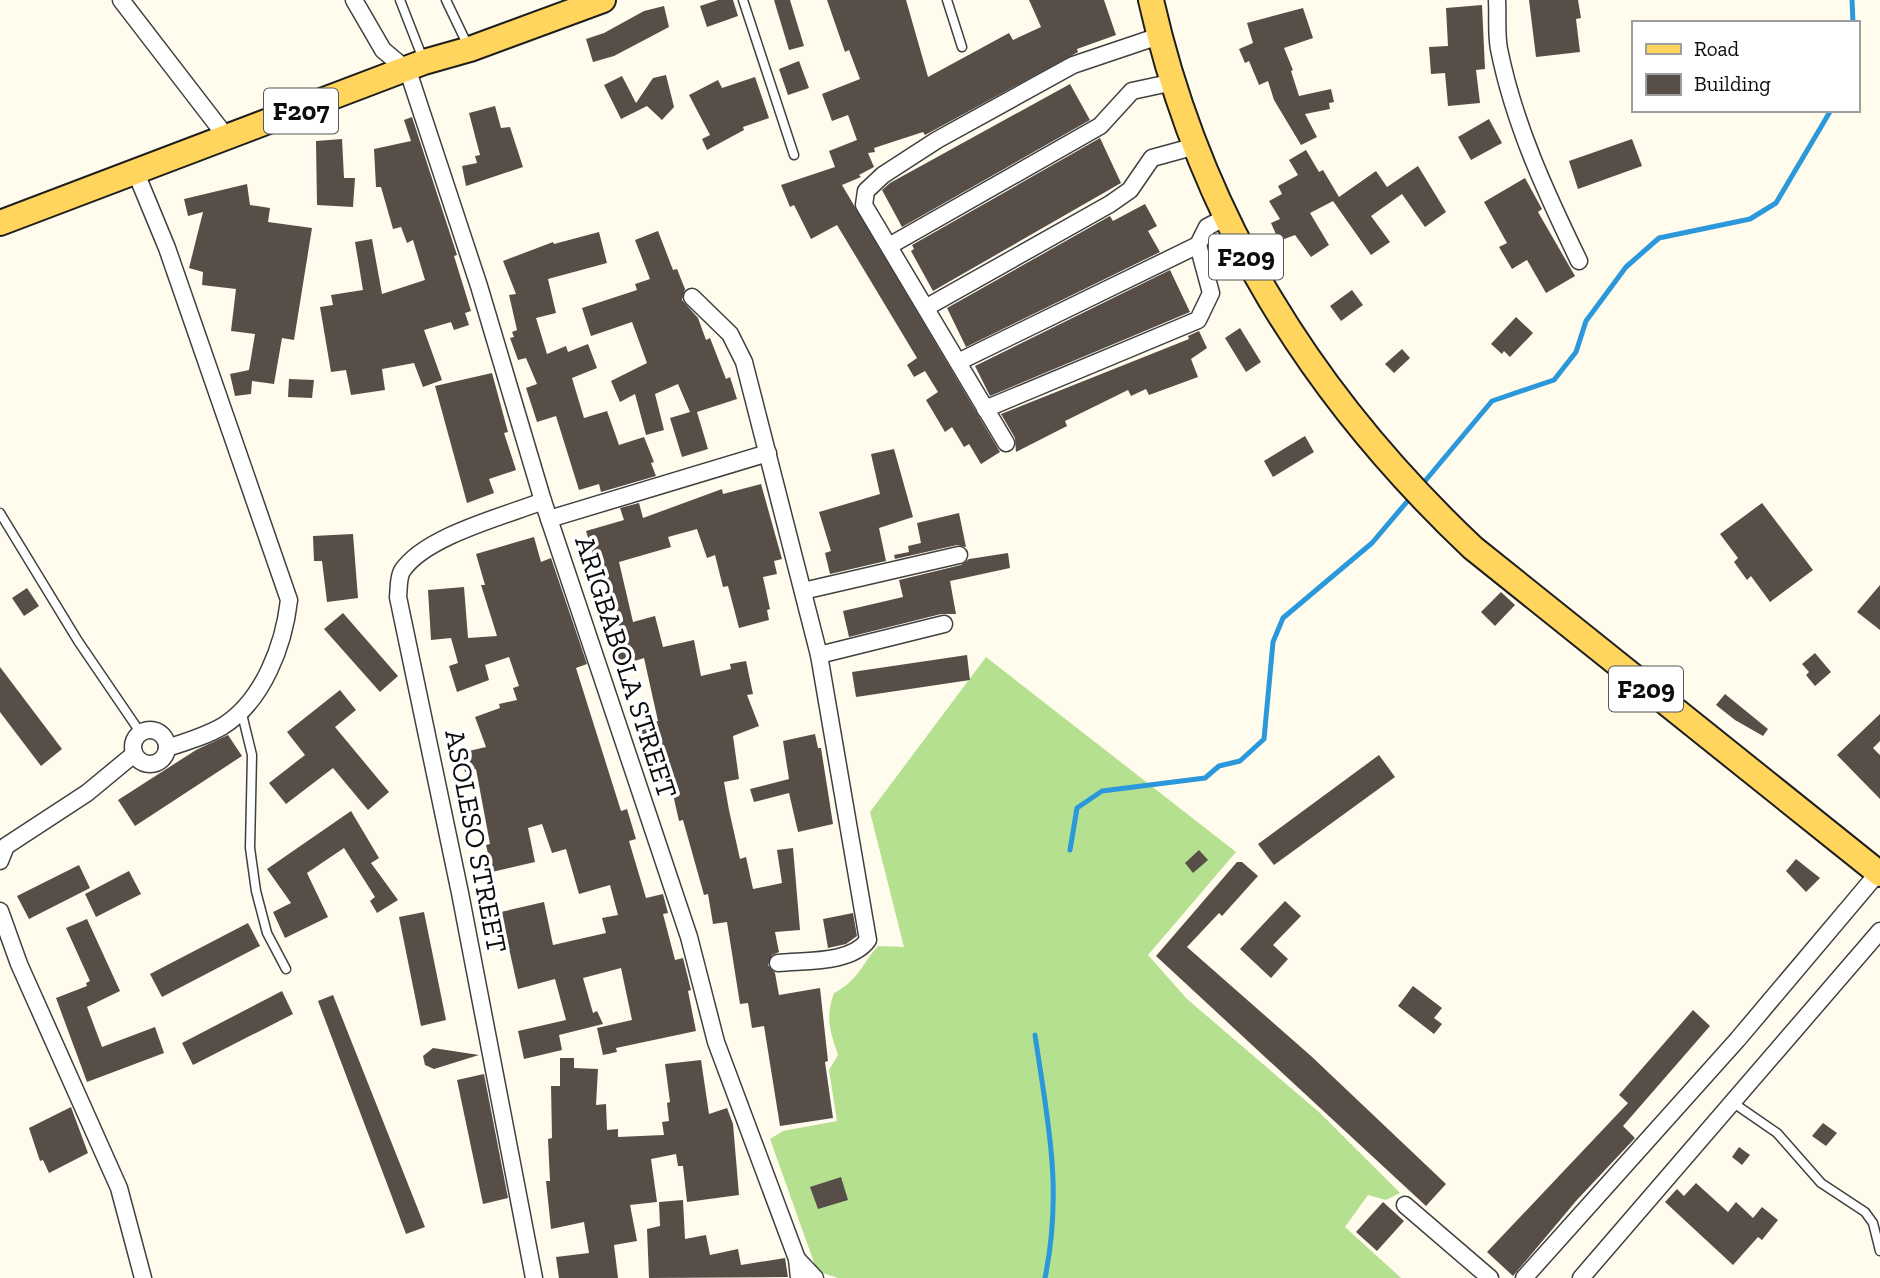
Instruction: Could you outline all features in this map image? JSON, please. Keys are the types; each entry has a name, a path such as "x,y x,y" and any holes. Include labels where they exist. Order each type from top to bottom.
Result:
{"main road":[{"name":"F207","path":"0,223 416,66 603,0"},
{"name":"F209","path":"1151,0 1159,36 1196,146 1226,217 1258,280 1298,347 1411,489 1494,565 1879,873"}],"street":[{"path":"121,0 228,139"},
{"path":"354,0 383,50 416,66"},
{"path":"1497,0 1498,46 1516,114 1541,181 1579,261"},
{"path":"1006,443 864,205 866,191 883,175 937,140 1073,65 1159,36"},
{"name":"ARIGBABOLA STREET","path":"416,66 543,501 689,937 716,1042 797,1259 799,1278"},
{"path":"888,246 1100,126 1132,91 1174,82"},
{"path":"927,307 1110,204 1130,190 1152,158 1196,146"},
{"path":"136,173 167,248 289,600 279,646 260,689 224,726 167,748 160,761 152,764 144,764 133,755 132,745 140,732 155,730 162,734 167,748"},
{"path":"958,362 1198,245 1207,227 1226,217"},
{"path":"985,408 1198,320 1211,293 1198,245"},
{"path":"692,297 730,334 744,362 819,655 868,940 861,949 847,955 778,963"},
{"path":"549,519 768,453"},
{"name":"ASOLESO STREET","path":"534,1278 460,893 398,597 400,574 413,558 443,540 543,501"},
{"path":"803,591 959,555"},
{"path":"819,655 943,624"},
{"path":"0,862 6,846 87,793 133,755"},
{"path":"1524,1278 1738,1039 1879,873"},
{"path":"0,911 19,964 119,1188 143,1278"},
{"path":"1581,1278 1880,932"},
{"path":"1405,1205 1490,1278"},
{"path":"797,1259 815,1278"}],"lane":[{"path":"400,0 416,66"},
{"path":"446,0 470,49"},
{"path":"743,0 794,155"},
{"path":"947,0 962,47"},
{"path":"0,513 78,641 140,732"},
{"path":"241,710 252,755 250,848 256,891 267,933 286,969"},
{"path":"1732,1102 1777,1133 1821,1184 1865,1212 1873,1223 1880,1251"}],"green space":[{"path":"986,657 1236,852 1148,955 1187,999 1320,1113 1400,1193 1386,1200 1368,1195 1345,1227 1401,1278 838,1278 817,1271 770,1139 783,1131 837,1121 829,1070 838,1055 830,1024 834,993 854,978 878,946 904,947 870,812"}],"building":[{"path":"718,0 733,0 738,16 707,27 700,6"},
{"path":"774,0 790,0 804,46 789,50"},
{"path":"827,0 906,0 928,77 1009,33 1013,40 1041,27 1029,0 1104,0 1116,35 1077,49 1078,52 925,135 923,132 874,148 875,152 868,153 874,167 859,175 861,177 842,185 1000,452 981,464 969,444 964,447 952,427 945,432 926,400 938,392 925,371 914,377 907,365 917,358 837,225 811,239 794,205 790,207 781,185 835,167 829,151 857,140 848,115 832,121 822,94 860,79 849,50 845,52"},
{"path":"1529,0 1578,0 1581,18 1576,19 1580,52 1536,57"},
{"path":"1482,5 1485,69 1476,70 1480,103 1448,106 1445,73 1431,74 1429,47 1448,46 1446,8"},
{"path":"664,6 669,27 614,56 593,62 586,39 604,33 644,11"},
{"path":"1303,8 1313,38 1284,48 1299,96 1331,89 1334,102 1329,103 1330,109 1305,114 1317,137 1301,145 1274,100 1268,81 1259,85 1249,61 1245,63 1239,49 1253,43 1247,23"},
{"path":"799,61 809,88 788,95 779,69"},
{"path":"666,75 674,107 662,120 647,106 621,119 604,85 622,76 636,103 653,78"},
{"path":"755,77 769,118 743,127 744,130 707,150 702,139 710,135 689,95 718,80 722,88"},
{"path":"1070,84 1090,120 902,227 882,190 890,183"},
{"path":"495,106 501,128 510,127 523,167 466,186 462,166 477,163 475,156 480,155 469,113"},
{"path":"412,117 457,255 454,256 471,311 465,313 469,325 454,330 451,322 424,330 442,380 423,387 414,363 382,369 385,390 351,395 346,370 331,372 320,307 333,305 331,295 363,290 355,242 372,239 382,294 425,280 413,240 407,243 401,227 393,229 381,187 376,187 374,149 411,141 404,120"},
{"path":"1489,119 1502,143 1471,160 1458,137"},
{"path":"1100,138 1121,183 933,291 911,251 914,249 912,245"},
{"path":"342,139 344,178 355,178 353,207 317,205 316,141"},
{"path":"1632,139 1642,166 1578,189 1569,161"},
{"path":"1306,150 1319,172 1323,170 1339,197 1376,171 1387,187 1418,166 1446,212 1425,227 1402,194 1371,216 1390,242 1371,255 1333,201 1310,213 1329,245 1311,257 1295,235 1279,241 1271,223 1280,219 1269,201 1282,194 1278,186 1298,175 1289,160"},
{"path":"1525,178 1542,209 1538,212 1575,276 1546,293 1527,260 1512,269 1499,247 1507,243 1484,202"},
{"path":"247,184 250,205 270,208 268,222 312,228 294,340 282,338 274,384 252,381 251,394 235,396 230,374 249,370 255,334 231,331 236,289 202,285 203,272 189,268 203,212 188,216 184,199"},
{"path":"1145,204 1157,226 1148,231 1160,252 966,347 947,308 1110,216 1113,221"},
{"path":"658,231 673,270 677,269 685,289 682,300 698,318 706,340 710,338 726,379 730,377 737,399 697,412 708,449 682,457 670,418 690,412 678,384 655,394 664,430 646,435 635,394 620,402 611,381 647,363 632,322 591,336 582,308 637,290 635,284 650,279 635,240"},
{"path":"599,232 607,263 548,279 556,313 536,318 547,354 566,346 568,352 588,344 597,368 572,378 584,418 607,411 619,445 644,437 654,462 651,463 656,476 601,492 599,484 579,490 556,416 537,422 526,388 537,384 526,358 518,360 510,338 514,337 512,332 517,330 509,295 516,294 503,261 553,242 554,244"},
{"path":"1170,270 1190,312 990,396 975,366"},
{"path":"1352,290 1363,305 1341,321 1330,306"},
{"path":"1516,317 1533,333 1510,357 1491,344"},
{"path":"1240,328 1261,362 1246,372 1225,338"},
{"path":"1199,331 1207,348 1191,359 1198,377 1149,395 1146,389 1131,396 1128,390 1065,421 1067,426 1016,452 1015,438 1001,414 1189,339 1188,336"},
{"path":"1402,349 1410,358 1394,373 1385,364"},
{"path":"492,373 508,432 504,433 516,470 489,479 494,493 467,503 435,386"},
{"path":"289,379 314,380 312,398 288,397"},
{"path":"1305,436 1314,452 1273,477 1264,461"},
{"path":"894,449 913,517 879,528 886,561 830,574 825,553 831,551 819,512 880,494 871,454"},
{"path":"761,484 782,559 774,561 777,574 763,577 770,609 767,610 769,620 739,628 728,586 723,587 715,555 707,558 697,529 668,537 671,547 619,562 633,622 655,616 663,647 694,640 701,676 731,669 730,664 746,661 753,694 747,695 759,726 733,736 739,779 724,782 729,810 740,859 746,857 753,889 782,883 777,850 793,848 800,930 775,932 779,952 772,955 768,965 775,973 779,995 820,988 828,1061 825,1062 833,1118 780,1126 764,1026 752,1028 748,1003 740,1004 727,922 713,924 708,894 704,895 683,820 679,821 670,790 659,736 638,741 634,727 658,721 644,658 616,667 612,654 626,650 600,556 594,557 586,531 624,520 620,508 639,503 643,518 722,489 723,494"},
{"path":"1762,503 1813,570 1770,602 1751,576 1747,580 1734,562 1738,558 1720,534"},
{"path":"959,513 966,547 957,545 895,559 894,555 909,552 908,546 921,543 917,523"},
{"path":"353,534 358,598 327,602 322,561 314,561 313,536"},
{"path":"534,537 541,562 551,558 587,664 576,668 621,811 627,809 636,839 629,841 646,898 663,894 668,913 663,914 675,960 683,958 691,990 688,991 696,1031 616,1048 617,1052 603,1055 597,1028 632,1020 621,968 583,978 593,1013 597,1011 603,1024 559,1035 562,1050 524,1059 518,1031 566,1020 555,979 518,989 501,912 544,902 553,945 606,933 602,918 618,915 610,885 579,894 566,849 552,853 542,824 528,828 535,862 492,872 486,845 490,844 476,769 465,772 460,753 486,747 475,717 500,708 499,704 517,700 513,688 519,686 509,657 485,665 489,680 457,692 449,666 458,663 451,638 431,640 428,590 464,587 468,638 497,636 481,585 485,585 476,554"},
{"path":"1008,553 1010,568 950,581 956,614 941,614 849,637 843,611 903,597 899,580 961,565 969,559"},
{"path":"1880,585 1880,630 1857,612"},
{"path":"27,588 39,606 24,616 12,598"},
{"path":"1501,592 1515,605 1495,626 1481,612"},
{"path":"343,613 398,676 380,692 324,629"},
{"path":"1815,653 1831,672 1815,686 1806,675 1809,672 1802,664"},
{"path":"967,655 970,680 856,697 852,672"},
{"path":"0,667 62,749 41,766 0,712"},
{"path":"340,690 356,710 335,727 389,792 368,810 333,768 286,804 269,783 305,755 287,732"},
{"path":"1725,694 1768,729 1763,736 1716,705"},
{"path":"1880,714 1880,741 1873,748 1880,755 1880,799 1837,755"},
{"path":"815,734 818,748 821,748 833,824 798,832 789,793 754,802 750,789 789,779 783,741"},
{"path":"228,735 242,756 135,826 118,800 196,750"},
{"path":"1379,755 1395,777 1274,865 1258,844"},
{"path":"351,811 379,858 371,863 398,900 377,913 370,901 375,897 344,848 307,873 328,917 285,938 273,912 291,903 267,869"},
{"path":"1199,850 1208,860 1193,873 1185,863"},
{"path":"1796,859 1820,878 1806,892 1786,871"},
{"path":"1237,862 1242,862 1258,876 1222,916 1219,913 1187,947 1311,1056 1446,1184 1426,1206 1156,956"},
{"path":"79,865 90,888 29,919 17,896"},
{"path":"129,871 141,894 96,917 85,894"},
{"path":"1285,901 1301,916 1273,945 1288,959 1271,978 1240,949"},
{"path":"424,912 446,1020 421,1026 399,917"},
{"path":"853,913 857,936 846,944 828,948 823,919"},
{"path":"87,919 120,991 87,1007 102,1047 155,1027 164,1053 87,1082 56,998 87,986 86,983 90,981 66,928"},
{"path":"248,923 260,946 162,997 150,974"},
{"path":"1413,986 1442,1008 1434,1018 1442,1024 1434,1034 1398,1006"},
{"path":"282,991 293,1014 193,1065 182,1043"},
{"path":"333,995 425,1227 406,1234 318,1001"},
{"path":"1693,1010 1710,1026 1623,1126 1635,1138 1576,1201 1513,1276 1487,1252 1628,1103 1619,1095"},
{"path":"433,1048 479,1055 434,1069 425,1065 423,1056"},
{"path":"560,1058 574,1058 574,1068 598,1069 596,1105 606,1104 607,1130 618,1129 618,1137 664,1135 662,1122 669,1121 667,1103 670,1102 665,1064 701,1060 709,1114 727,1108 733,1124 739,1195 687,1202 683,1166 678,1166 676,1154 651,1159 657,1202 630,1205 637,1241 614,1245 618,1278 559,1278 556,1257 589,1253 584,1222 551,1229 546,1181 550,1181 548,1139 552,1138 551,1086 560,1086"},
{"path":"484,1074 508,1198 483,1204 457,1080"},
{"path":"71,1107 88,1153 49,1173 43,1160 40,1161 29,1128"},
{"path":"1823,1123 1837,1133 1826,1146 1812,1136"},
{"path":"1739,1147 1750,1155 1742,1165 1732,1157"},
{"path":"841,1177 848,1200 818,1209 810,1187"},
{"path":"1696,1183 1728,1212 1736,1202 1753,1218 1762,1207 1778,1220 1762,1240 1758,1237 1733,1265 1665,1202 1677,1189 1684,1196"},
{"path":"683,1200 685,1239 706,1235 710,1255 738,1249 741,1265 785,1258 788,1277 649,1278 647,1229 660,1226 659,1202"},
{"path":"1383,1202 1404,1221 1377,1251 1356,1232"}],"waterway":[{"path":"1852,0 1853,21"},
{"path":"1420,487 1492,401 1554,380 1576,352 1586,321 1626,267 1659,238 1750,219 1776,203 1830,112"},
{"path":"1070,850 1077,808 1102,791 1205,778 1219,766 1240,761 1264,739 1273,642 1283,618 1372,543 1411,497"},
{"path":"1035,1035 1052,1156 1053,1215 1045,1278"}]}
